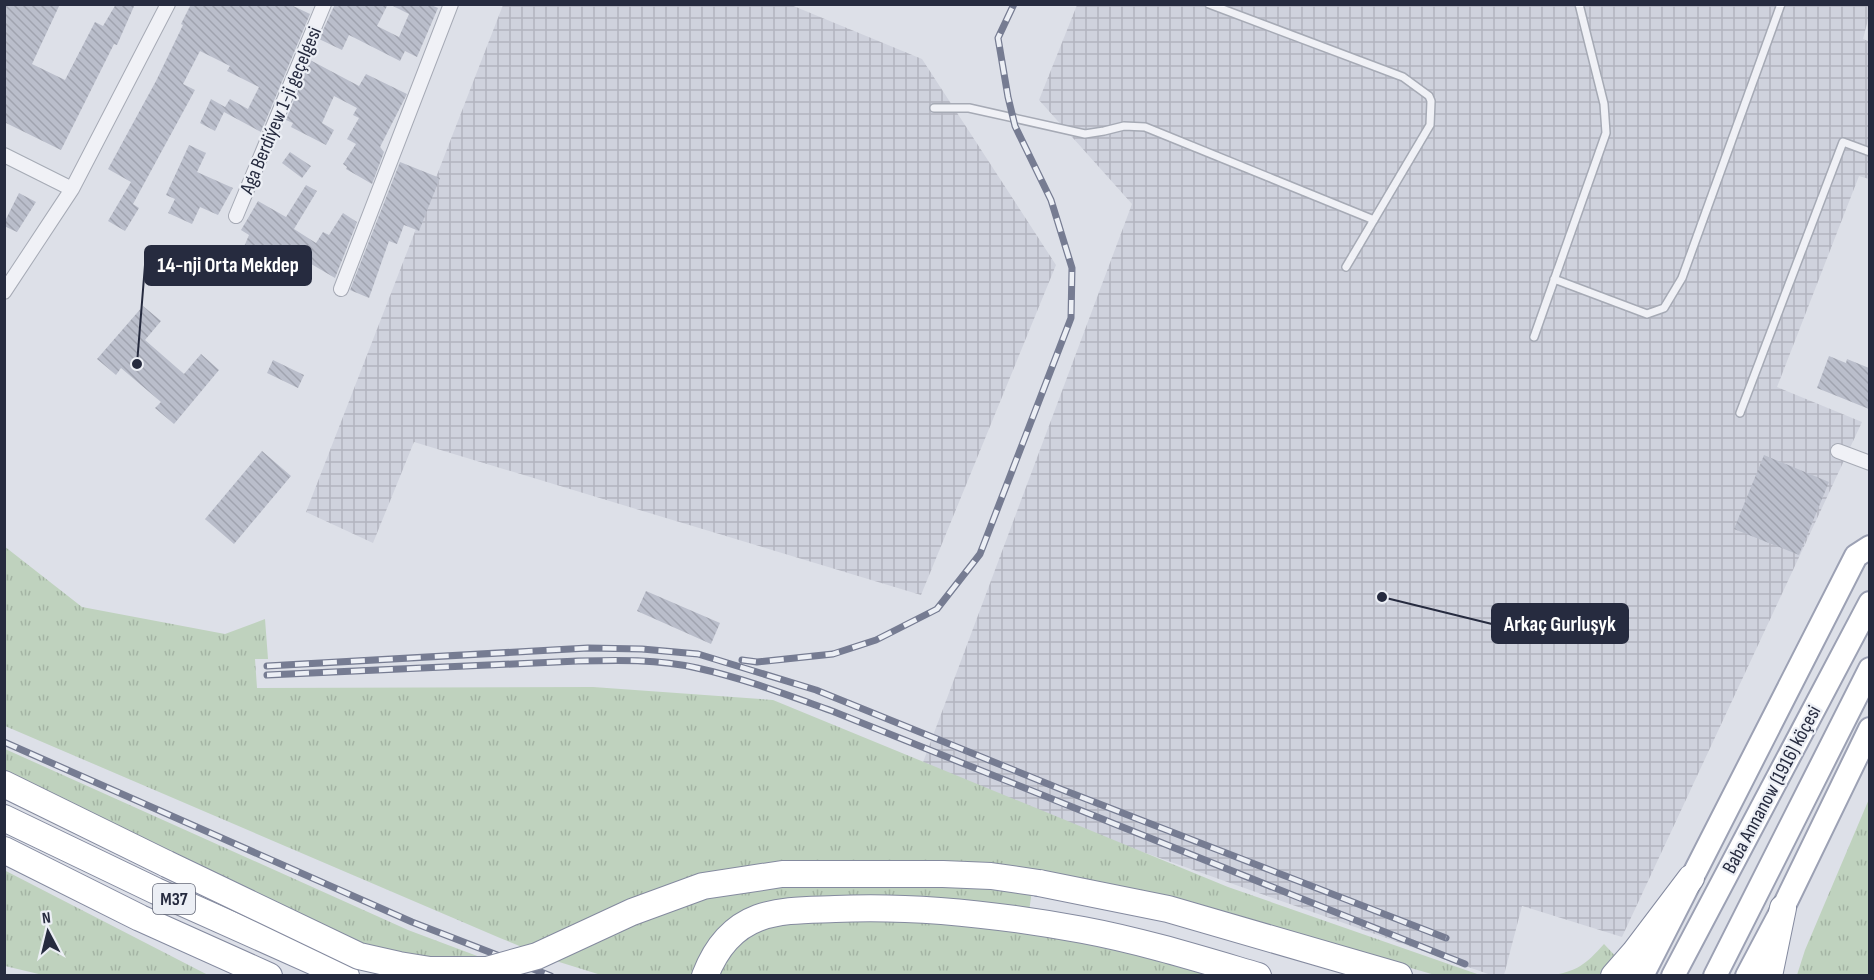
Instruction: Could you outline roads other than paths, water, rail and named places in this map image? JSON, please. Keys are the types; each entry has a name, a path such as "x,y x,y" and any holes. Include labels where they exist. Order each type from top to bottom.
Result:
{"highway":[{"path":"4,784 359,956 430,970 487,970 537,956 632,912 703,886 782,874 897,872 991,876 1039,883 1168,909 1399,975"},
{"name":"M37","path":"4,818 156,891 346,975"},
{"name":"M37","path":"4,850 140,918 269,975"},
{"path":"1614,975 1635,952 1691,878"},
{"path":"705,975 713,955 732,932 758,918 788,911 859,908 937,911 1017,919 1084,930 1258,975"},
{"path":"1769,975 1783,909"}],"main road":[{"path":"1642,975 1820,631 1856,556 1869,548"},
{"name":"Baba Annanow (1916) köçesi","path":"1673,975 1869,603"},
{"name":"Baba Annanow (1916) köçesi","path":"1715,975 1869,669"},
{"path":"1747,975 1783,909 1869,729"}],"street":[{"path":"4,292 72,189 168,4"},
{"name":"Aga Berdiýew 1-ji geçelgesi","path":"236,216 324,4"},
{"path":"341,289 451,4"},
{"path":"4,155 72,189"},
{"path":"1838,451 1869,463"}],"lane":[{"path":"1209,4 1403,77 1429,96 1430,126 1346,267"},
{"path":"1534,337 1606,133 1604,104 1579,4"},
{"path":"1554,279 1647,314 1664,308 1682,278 1781,4"},
{"path":"934,108 969,108 1085,134 1124,126 1145,127 1374,220"},
{"path":"1740,413 1843,142 1869,152"}],"railway":[{"path":"742,660 757,662 833,654 876,640 937,609 980,554 1071,318 1072,268 1051,200 1015,126 1008,97 998,38 1014,4"},
{"path":"267,666 588,648 642,649 698,654 816,690 1058,788 1446,938"},
{"path":"267,675 608,660 667,663 714,672 832,711 1465,964"},
{"path":"4,742 412,922 551,976"}],"place":[{"name":"14-nji Orta Mekdep","path":"137,364"},
{"name":"Arkaç Gurluşyk","path":"1382,597"}]}
